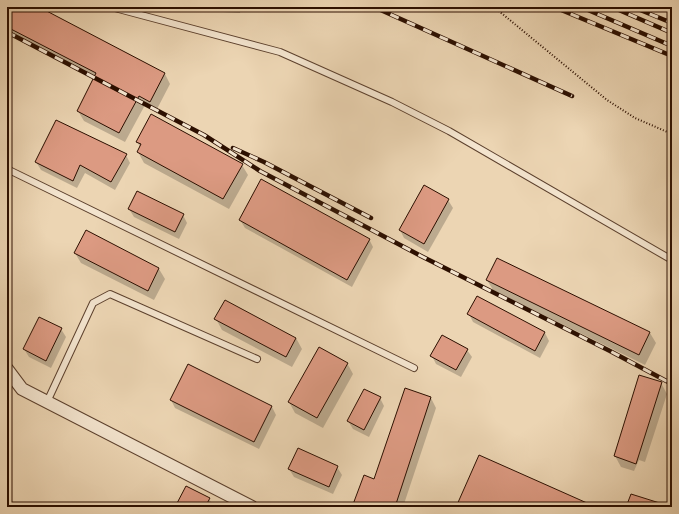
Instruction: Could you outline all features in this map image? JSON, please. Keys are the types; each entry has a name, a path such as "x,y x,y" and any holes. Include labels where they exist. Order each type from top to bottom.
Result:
{"street":[{"path":"7,369 22,390 252,507"}],"lane":[{"path":"111,7 280,52 392,102 449,131 672,260"},
{"path":"7,169 414,368"},
{"path":"47,402 93,303 110,294 258,359"}],"path":[{"path":"494,7 607,100 635,118 672,134"}],"building":[{"path":"7,7 39,7 165,73 150,102 139,96 119,133 77,111 96,73 7,27"},
{"path":"151,114 243,164 223,199 137,152 141,144 136,142"},
{"path":"56,120 127,154 111,182 80,165 73,181 35,162"},
{"path":"261,179 370,239 347,280 239,220"},
{"path":"424,185 449,199 424,244 399,230"},
{"path":"137,191 184,214 175,232 128,209"},
{"path":"86,230 159,268 148,291 74,253"},
{"path":"497,258 650,332 639,355 486,280"},
{"path":"477,296 545,332 535,351 467,314"},
{"path":"225,300 296,338 286,357 214,319"},
{"path":"39,317 62,328 46,361 23,349"},
{"path":"442,335 468,349 456,370 430,356"},
{"path":"319,347 348,363 317,418 288,402"},
{"path":"188,364 272,406 254,442 170,400"},
{"path":"639,375 662,382 636,464 614,456"},
{"path":"405,388 431,397 395,507 352,507 364,475 374,479"},
{"path":"364,389 381,397 364,430 347,421"},
{"path":"298,448 338,466 329,487 288,469"},
{"path":"479,455 596,507 456,507"},
{"path":"186,486 210,498 205,507 175,507"},
{"path":"631,494 666,505 665,507 626,507"}],"railway":[{"path":"374,7 572,96"},
{"path":"554,7 672,56"},
{"path":"581,7 672,46"},
{"path":"612,7 672,33"},
{"path":"633,7 672,23"},
{"path":"7,32 204,135 260,171 421,256 610,351 672,384"},
{"path":"233,148 264,162 371,218"}]}
